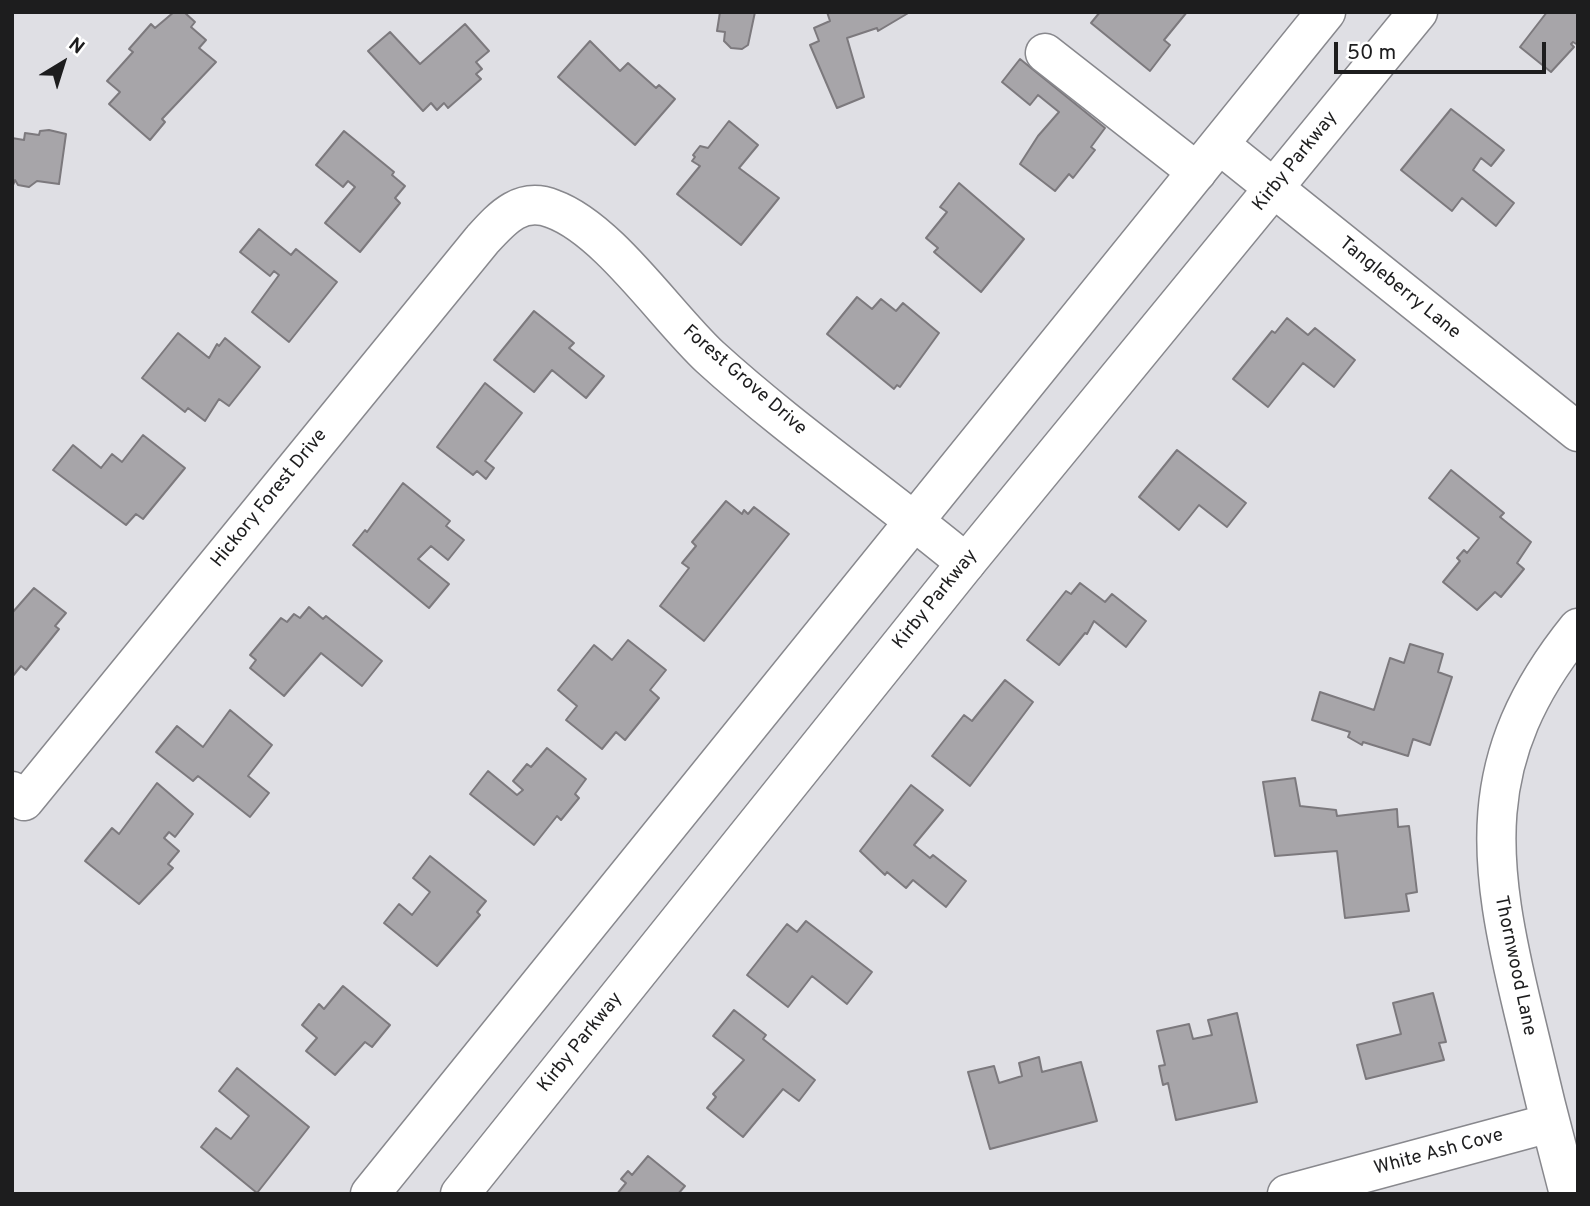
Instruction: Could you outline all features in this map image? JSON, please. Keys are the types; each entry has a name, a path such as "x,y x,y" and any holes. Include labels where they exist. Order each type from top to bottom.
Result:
{"main road":[{"path":"370,1194 1326,12"},
{"name":"Kirby Parkway","path":"460,1194 966,563 1418,12"},
{"name":"Tangleberry Lane","path":"1045,53 1209,159 1274,188 1578,432"},
{"name":"Forest Grove Drive","path":"524,205 554,209 580,225 611,252 711,358 966,563"},
{"name":"Hickory Forest Drive","path":"18,796 482,240 512,211 524,205"},
{"name":"Thornwood Lane","path":"1569,1194 1504,938 1494,849 1502,782 1521,716 1539,680 1578,628"},
{"name":"White Ash Cove","path":"1287,1194 1550,1123"}],"building":[{"path":"174,12 184,12 195,22 191,27 206,40 199,48 216,62 162,119 165,122 150,140 109,104 120,92 107,81 133,52 129,49 151,24 155,28"},
{"path":"720,12 755,12 748,45 742,49 731,48 724,41 725,32 717,31"},
{"path":"827,12 910,12 878,31 877,28 847,38 864,97 837,108 810,45 819,41 814,28 830,21"},
{"path":"1100,12 1187,12 1164,40 1170,45 1150,71 1091,23"},
{"path":"1547,12 1578,12 1578,45 1573,42 1571,44 1574,47 1551,72 1520,47"},
{"path":"465,24 489,51 476,62 482,69 476,74 481,79 448,108 444,103 437,110 431,103 423,111 368,51 390,32 420,64"},
{"path":"590,41 620,71 628,63 656,88 659,85 675,99 635,145 558,77"},
{"path":"1020,59 1105,128 1091,147 1095,150 1073,178 1069,174 1055,191 1020,164 1038,136 1059,112 1038,95 1030,105 1002,82"},
{"path":"1451,109 1504,150 1491,166 1481,158 1473,170 1514,203 1496,226 1462,198 1452,211 1401,170"},
{"path":"729,121 758,145 739,168 779,198 741,245 677,194 700,166 692,161 695,157 693,155 700,146 708,148"},
{"path":"40,131 66,134 59,184 37,181 29,187 18,185 15,180 12,188 12,138 24,140 25,133 39,135"},
{"path":"344,131 394,172 392,175 405,186 395,198 400,203 360,252 325,223 355,187 348,181 343,187 316,165"},
{"path":"959,183 1024,239 981,292 934,252 938,248 926,238 947,212 940,207"},
{"path":"259,229 291,255 296,249 337,282 289,342 252,312 279,275 274,271 270,276 240,252"},
{"path":"857,297 872,309 881,299 896,311 903,303 939,333 900,387 897,385 894,389 827,334"},
{"path":"534,311 574,343 569,348 604,376 586,398 552,370 534,392 494,360"},
{"path":"1287,318 1308,335 1315,328 1355,360 1334,387 1303,363 1268,407 1233,379 1272,331 1275,333"},
{"path":"178,333 209,358 217,344 219,346 225,338 260,367 229,406 219,399 205,421 188,408 185,412 142,378"},
{"path":"485,383 522,413 485,461 494,468 486,479 477,471 473,475 437,447"},
{"path":"143,435 185,468 143,519 136,514 126,525 53,470 73,445 101,468 112,454 122,462"},
{"path":"1177,450 1246,503 1227,527 1199,505 1179,530 1139,497"},
{"path":"1451,470 1504,513 1500,517 1531,542 1517,563 1524,569 1501,597 1495,592 1477,610 1443,582 1460,561 1457,558 1464,550 1467,553 1479,538 1429,498"},
{"path":"403,483 450,521 446,526 464,540 448,560 431,546 418,559 449,584 429,608 353,545 365,530 367,532"},
{"path":"726,501 742,514 744,510 748,514 754,507 789,534 704,641 660,606 689,568 682,563 696,546 692,542"},
{"path":"1080,583 1105,602 1112,594 1146,621 1126,647 1094,621 1087,634 1085,633 1059,665 1027,640 1066,591 1071,594"},
{"path":"34,588 66,613 55,626 59,629 26,670 21,666 12,677 12,613"},
{"path":"309,607 323,619 326,616 382,661 362,686 321,653 284,696 250,668 256,660 250,655 281,618 287,622 294,614 300,618"},
{"path":"628,640 666,670 650,690 659,698 625,740 616,732 602,749 566,720 577,706 558,690 594,645 612,660"},
{"path":"1410,644 1443,654 1438,672 1452,677 1430,745 1413,739 1408,756 1363,742 1362,745 1348,737 1350,732 1312,720 1320,692 1374,710 1390,658 1404,663"},
{"path":"1005,680 1033,702 970,786 932,756 964,715 972,721"},
{"path":"230,710 272,745 248,776 269,793 250,817 198,776 193,781 156,752 177,726 203,747"},
{"path":"547,748 586,779 575,794 579,798 561,820 557,816 534,845 470,794 488,771 517,795 523,790 513,781 527,764 531,767"},
{"path":"1295,778 1300,806 1336,810 1337,816 1397,809 1398,827 1409,826 1417,892 1406,894 1409,911 1345,918 1337,851 1275,856 1263,782"},
{"path":"157,783 193,814 175,837 169,832 164,838 179,851 168,864 173,868 139,904 85,861 112,828 119,834"},
{"path":"911,785 943,810 914,845 930,858 933,855 966,881 946,907 913,880 906,888 887,872 885,875 860,851"},
{"path":"430,856 486,901 477,912 480,915 437,966 384,923 399,904 412,915 430,892 413,878"},
{"path":"806,921 872,972 847,1004 812,976 788,1007 747,975 787,924 797,932"},
{"path":"343,986 390,1025 372,1047 365,1042 335,1075 306,1051 317,1038 302,1025 319,1004 324,1009"},
{"path":"1433,993 1446,1042 1439,1043 1444,1060 1366,1079 1357,1045 1401,1034 1393,1003"},
{"path":"734,1010 766,1035 763,1039 815,1080 799,1101 783,1089 743,1137 707,1108 716,1097 713,1094 744,1060 713,1036"},
{"path":"1237,1013 1257,1102 1176,1120 1168,1083 1163,1085 1159,1066 1165,1065 1157,1031 1189,1024 1193,1039 1212,1035 1208,1020"},
{"path":"1039,1057 1042,1072 1081,1062 1097,1121 990,1149 968,1072 994,1066 999,1083 1022,1076 1019,1063"},
{"path":"237,1068 309,1127 257,1193 201,1147 216,1128 231,1139 249,1116 219,1091"},
{"path":"648,1156 685,1186 678,1194 617,1194 626,1183 621,1179 628,1171 632,1175"}]}
